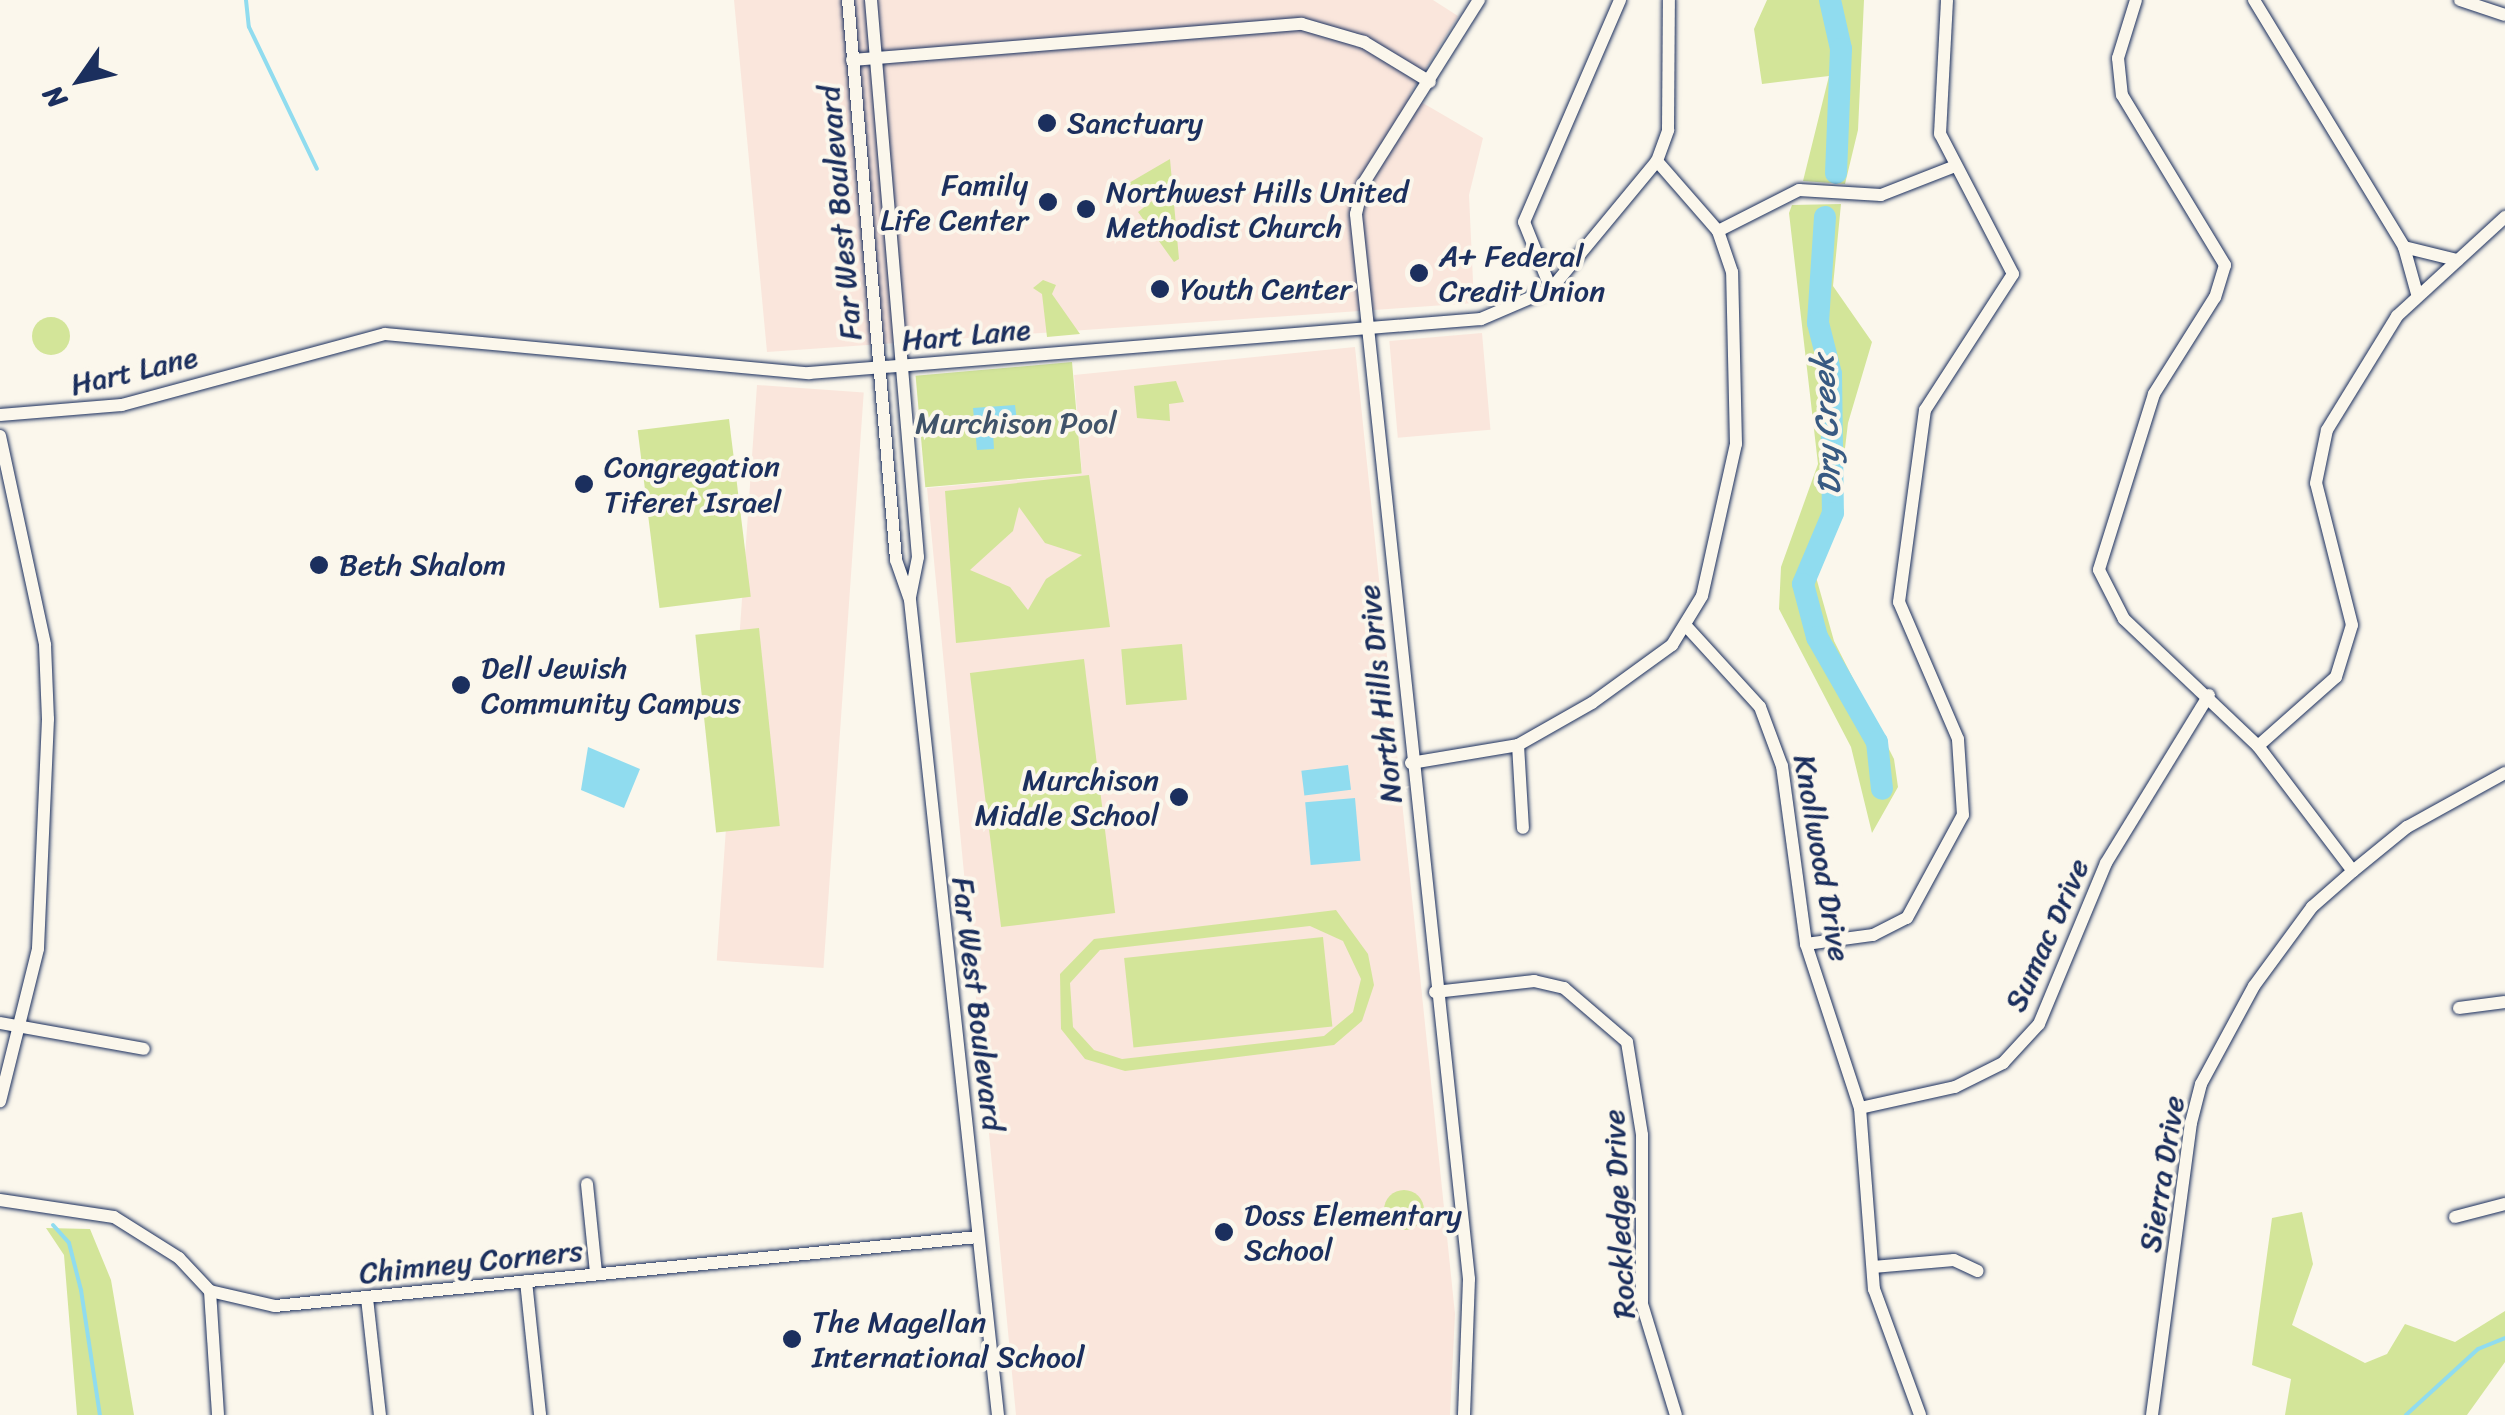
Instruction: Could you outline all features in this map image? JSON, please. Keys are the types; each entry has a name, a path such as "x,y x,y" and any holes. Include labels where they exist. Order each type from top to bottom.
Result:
{"street":[{"name":"Far West Boulevard","path":"848,0 896,560 910,600 998,1415"},
{"name":"Far West Boulevard","path":"871,0 918,557 910,600"},
{"name":"North Hills Drive","path":"1464,1415 1470,1295 1435,992 1356,214 1363,184 1479,0"},
{"path":"1551,289 1524,222 1620,0"},
{"name":"Hart Lane","path":"0,415 122,405 355,336 408,332 809,373 1370,324 1481,319 1551,289 1657,161 1668,130 1670,0"},
{"path":"1806,944 1874,935 1907,918 1963,814 1958,740 1899,602 1924,410 2013,274 1940,134 1937,72 1947,0"},
{"path":"2136,0 2118,58 2122,95 2225,265 2154,394 2099,570 2124,620 2209,694 2258,746 2352,870"},
{"path":"2254,0 2404,247 2417,294"},
{"path":"2460,0 2505,15"},
{"path":"852,60 1302,24 1364,42 1430,82"},
{"path":"1412,763 1518,745 1648,666 1687,627 1719,549 1736,444 1736,310 1718,231 1657,161"},
{"path":"1718,231 1798,190 1882,195 1954,167"},
{"path":"2258,746 2317,699 2345,656 2349,596 2320,507 2319,454 2417,294 2505,216"},
{"path":"2404,247 2457,260"},
{"path":"0,436 48,684 44,895 0,1101"},
{"name":"Knollwood Drive","path":"1687,627 1736,674 1772,732 1806,944 1860,1108 1873,1266 1920,1415"},
{"name":"Sumac Drive","path":"1860,1108 1955,1087 2003,1063 2039,1024 2106,863 2209,694"},
{"path":"1518,745 1523,828"},
{"name":"Sierra Drive","path":"2152,1415 2201,1084 2283,942 2352,870 2418,820 2505,773"},
{"name":"Rockledge Drive","path":"1435,992 1534,981 1564,988 1627,1042 1643,1151 1642,1304 1676,1415"},
{"path":"2459,1008 2505,1002"},
{"path":"0,1023 144,1049"},
{"path":"587,1184 596,1273"},
{"path":"0,1200 114,1216 179,1258 210,1291 218,1415"},
{"path":"2456,1217 2505,1204"},
{"name":"Chimney Corners","path":"210,1291 275,1306 977,1237"},
{"path":"1873,1266 1954,1260 1978,1272"},
{"path":"526,1280 540,1415"},
{"path":"367,1298 380,1415"}],"shaded area":[{"path":"734,0 1433,0 1458,16 1409,95 1483,138 1469,195 1474,303 767,352"},
{"path":"1482,333 1490,430 1398,438 1389,341"},
{"name":"Murchison Middle School","path":"1355,347 1455,1314 1450,1415 1016,1415 927,488 1082,474 1074,375"},
{"path":"757,385 864,392 823,968 717,961"}],"green space":[{"path":"1767,0 1864,0 1858,130 1845,184 1803,181 1829,76 1762,84 1754,29"},
{"path":"1170,159 1179,259 1174,262 1138,212 1156,198 1150,190 1133,203 1122,187"},
{"path":"1841,204 1833,286 1872,342 1848,423 1835,532 1816,577 1834,641 1894,759 1898,787 1872,833 1851,747 1779,609 1781,567 1818,464 1789,213 1792,205"},
{"path":"1043,280 1056,285 1052,294 1080,334 1047,337 1042,294 1033,288"},
{"path":"51,317 64,323 70,336 64,349 51,355 38,349 32,336 38,323"},
{"name":"Murchison Pool","path":"1072,362 1082,474 925,487 916,376"},
{"path":"1176,381 1184,402 1169,404 1170,421 1137,418 1134,386"},
{"path":"729,419 751,597 660,608 638,430"},
{"path":"1089,475 1110,627 956,643 945,491","holes":["1019,507 1045,543 1082,555 1046,579 1028,610 1010,587 970,570 1013,531"]},
{"path":"759,628 780,826 716,833 695,635"},
{"path":"1182,644 1187,700 1126,705 1121,649"},
{"path":"1084,659 1115,913 1001,927 970,673"},
{"path":"1336,910 1368,954 1374,985 1362,1021 1334,1045 1125,1071 1085,1059 1061,1029 1060,974 1094,939","holes":["1310,926 1343,941 1361,979 1353,1012 1324,1036 1122,1059 1094,1050 1073,1027 1070,983 1100,950"]},
{"path":"1323,937 1332,1027 1134,1047 1124,958"},
{"path":"1404,1190 1418,1196 1424,1210 1418,1224 1404,1230 1390,1224 1384,1210 1390,1196"},
{"path":"2302,1212 2313,1264 2292,1325 2365,1363 2387,1354 2405,1324 2455,1342 2505,1311 2505,1362 2467,1415 2285,1415 2291,1379 2252,1365 2272,1218"},
{"path":"46,1228 90,1229 111,1280 134,1415 77,1415 64,1255"}],"water":[{"path":"1015,405 1018,429 993,432 994,449 977,450 973,408"},
{"path":"588,747 640,769 624,808 581,790"},
{"path":"1348,765 1351,790 1304,796 1301,771"},
{"path":"1355,798 1360,861 1311,865 1305,802"}],"waterway":[{"path":"246,0 249,27 317,169"},
{"name":"Dry Creek","path":"1830,0 1841,49 1836,173"},
{"name":"Dry Creek","path":"1825,217 1818,323 1831,374 1833,513 1803,584 1817,637 1877,742 1882,789"},
{"path":"53,1225 69,1243 81,1290 100,1415"},
{"path":"2406,1415 2478,1349 2505,1338"}],"place":[{"name":"Sanctuary","path":"1047,123"},
{"name":"Family Life Center","path":"1048,202"},
{"name":"Northwest Hills United Methodist Church","path":"1086,209"},
{"name":"A+ Federal Credit Union","path":"1419,273"},
{"name":"Youth Center","path":"1160,289"},
{"name":"Congregation Tiferet Israel","path":"584,484"},
{"name":"Beth Shalom","path":"319,565"},
{"name":"Dell Jewish Community Campus","path":"461,685"},
{"name":"Murchison Middle School","path":"1179,797"},
{"name":"Doss Elementary School","path":"1224,1232"},
{"name":"The Magellan International School","path":"792,1339"}]}
